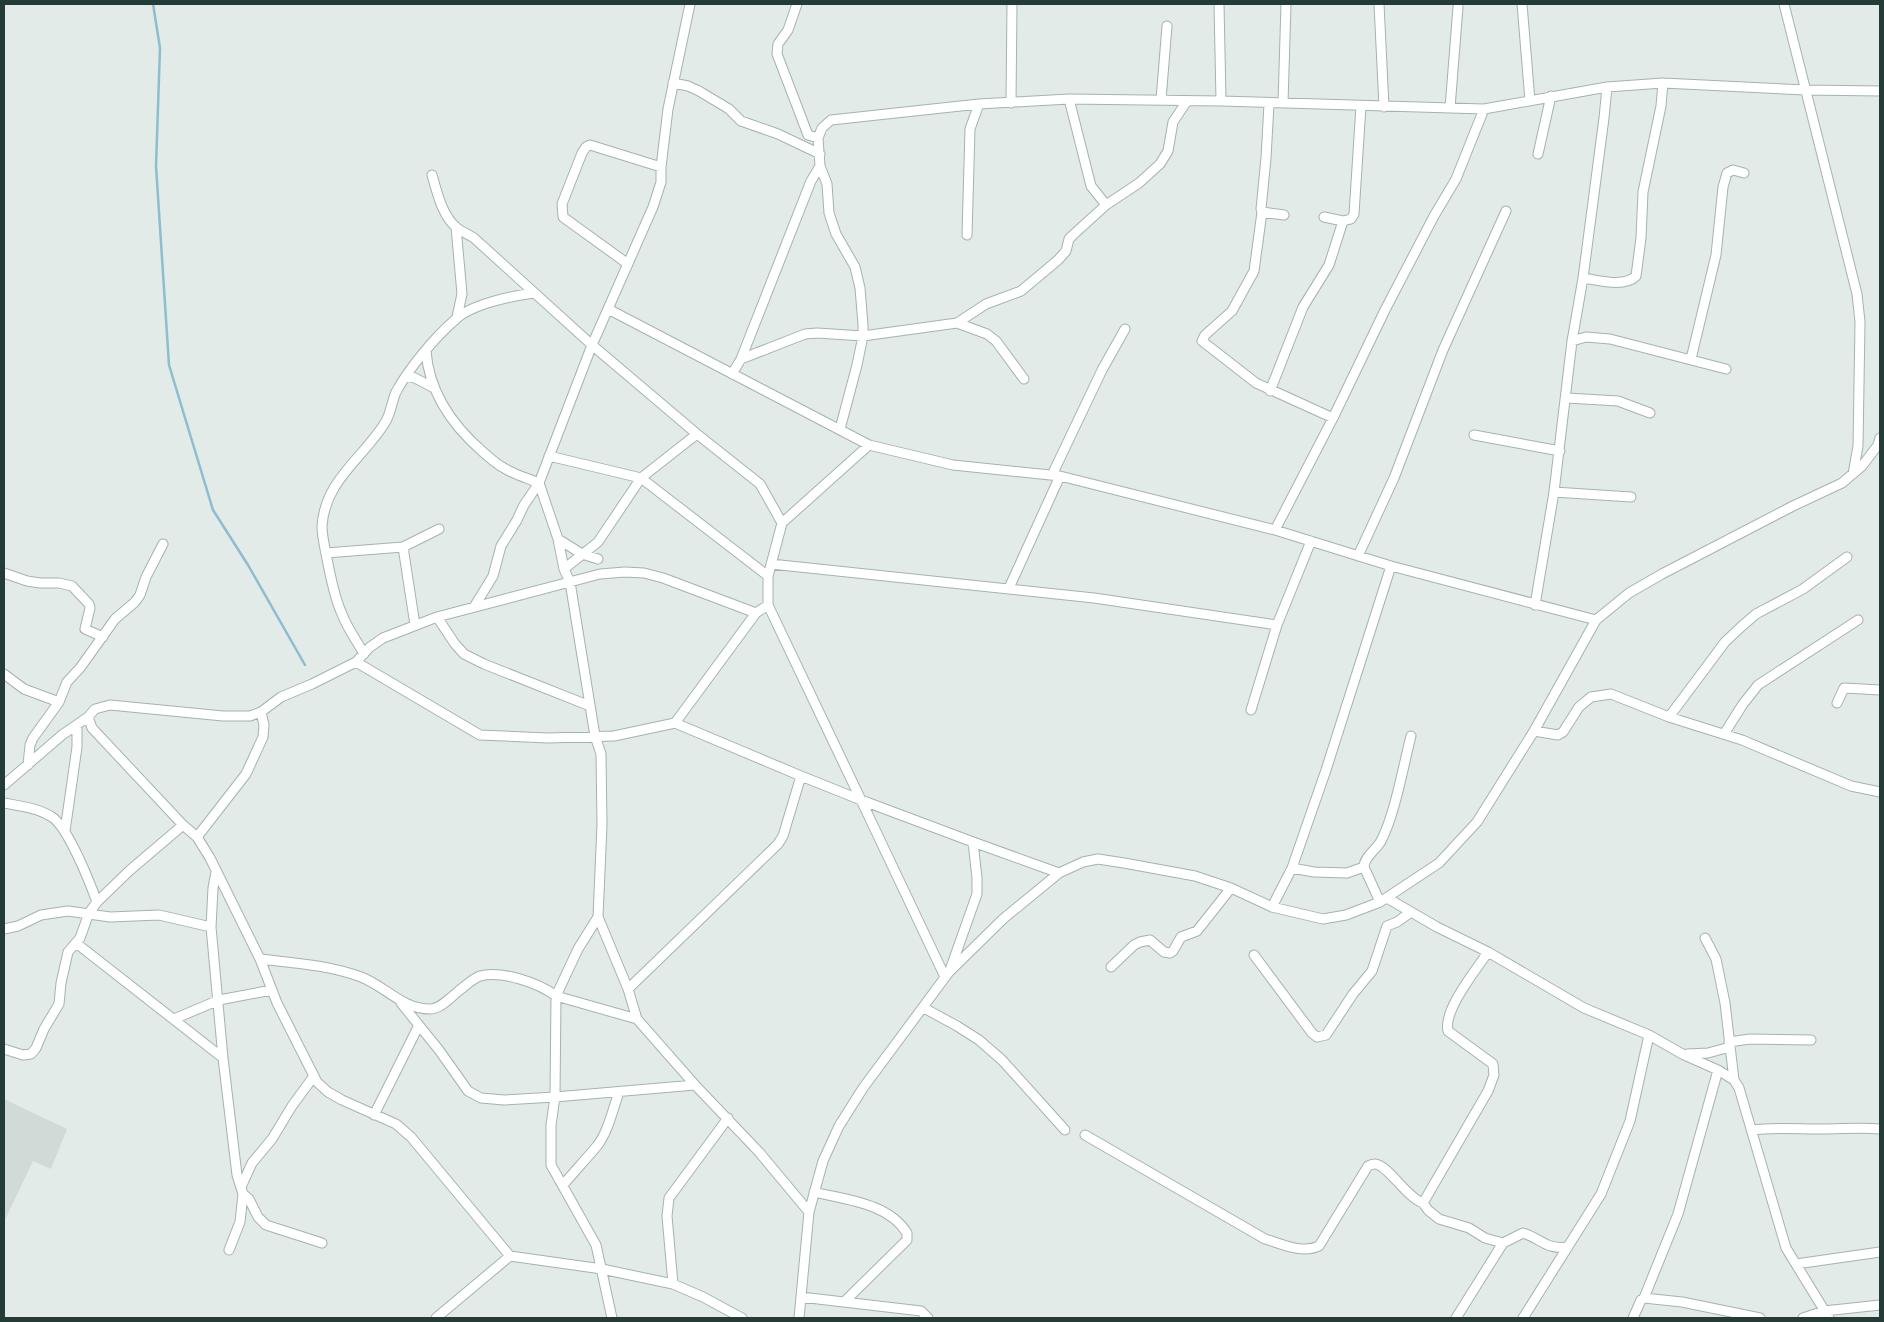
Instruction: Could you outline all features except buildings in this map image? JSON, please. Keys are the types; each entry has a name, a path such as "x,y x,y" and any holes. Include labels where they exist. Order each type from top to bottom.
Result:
{"street":[{"path":"474,607 493,576 501,546 539,482 592,345 653,207 661,182 661,167 673,84 690,4"},
{"path":"797,4 788,30 778,44 777,54 808,135 818,138"},
{"path":"1011,103 1012,4"},
{"path":"1219,4 1221,101"},
{"path":"1283,103 1286,4"},
{"path":"1379,4 1384,107"},
{"path":"1522,4 1530,101"},
{"path":"1784,4 1858,294 1860,322 1858,446 1854,474"},
{"path":"1450,108 1458,7"},
{"path":"1161,100 1167,26"},
{"path":"1583,278 1624,282 1632,280 1636,276 1644,192 1663,83"},
{"path":"840,428 863,336 860,288 855,267 836,234 829,213 827,184 820,166 818,138 822,128 831,120 979,104 1069,99 1221,101 1269,104 1484,109 1607,87 1663,83 1805,90 1880,91"},
{"path":"673,84 688,86 699,91 729,109 741,121 773,132 820,154"},
{"path":"1535,605 1560,450 1572,341 1583,278 1607,87"},
{"path":"1538,154 1551,96"},
{"path":"1069,99 1091,186 1106,205"},
{"path":"741,359 805,334 863,336 956,323 986,304 1021,291 1039,278 1066,251 1074,234 1106,205 1139,183 1160,164 1168,151 1173,122 1187,101"},
{"path":"967,235 970,129 979,104"},
{"path":"1269,104 1262,212 1254,271 1232,311 1202,338 1202,341 1256,383 1333,418"},
{"path":"1324,217 1343,221 1352,219 1354,214 1361,106"},
{"path":"1275,530 1333,418 1385,310 1456,179 1484,109"},
{"path":"628,264 563,217 562,204 582,153 590,145 661,167"},
{"path":"732,374 741,359 811,181 820,166"},
{"path":"1691,359 1716,255 1723,187 1727,172 1733,170 1744,173"},
{"path":"432,175 439,199 448,217 456,227 474,238 592,345 697,434 760,484 782,523"},
{"path":"1358,556 1394,478 1443,350 1506,211"},
{"path":"1262,212 1284,215"},
{"path":"1270,391 1303,307 1329,265 1343,221"},
{"path":"456,227 462,294 457,317"},
{"path":"364,654 342,616 335,597 326,552 322,525 327,504 333,490 340,477 386,420 395,394 406,376 457,317 491,302 512,296 534,293"},
{"path":"608,309 840,428 869,445 953,465 1056,476 1275,530 1390,566 1596,620"},
{"path":"956,323 987,334 996,341 1024,378"},
{"path":"1009,588 1102,370 1125,328"},
{"path":"1572,341 1586,337 1610,339 1726,369"},
{"path":"426,351 434,388 450,416 468,439 502,468 539,482"},
{"path":"406,376 415,378 434,388"},
{"path":"1566,398 1618,401 1650,413"},
{"path":"564,569 598,542 641,478 697,434"},
{"path":"1474,435 1560,450"},
{"path":"799,1318 809,1212 823,1161 839,1126 863,1088 947,975 1003,919 1059,872 1083,862 1098,859 1195,876 1231,888 1272,907 1323,919 1346,915 1383,900 1439,863 1477,822 1534,731 1596,620 1629,593 1793,506 1842,483 1854,474 1867,459 1878,445 1880,438"},
{"path":"869,445 782,523 768,576 768,605 947,975"},
{"path":"549,456 641,478 768,576"},
{"path":"539,482 558,539 564,569 570,582 595,736 601,754 602,825 598,917 628,989 637,1019 695,1085 759,1152 809,1212"},
{"path":"1554,492 1631,496"},
{"path":"326,552 403,547 439,529"},
{"path":"558,539 582,554 598,559"},
{"path":"598,542 600,574"},
{"path":"1251,710 1277,625 1311,542"},
{"path":"28,766 30,745 33,738 59,702 67,682 80,668 115,619 135,602 140,595 146,577 163,544"},
{"path":"403,547 415,625"},
{"path":"1670,717 1725,642 1742,626 1756,614 1803,589 1847,557"},
{"path":"771,564 1094,598 1277,625"},
{"path":"1272,907 1292,868 1329,761 1390,566"},
{"path":"4,573 27,581 59,583 72,586 89,604 90,608 85,629 103,637"},
{"path":"4,785 62,735 88,717 95,709 110,705 223,716 250,716 261,712 281,697 356,662 383,638 415,625 437,617 600,574 644,573 663,578 756,613"},
{"path":"675,723 756,613 768,605"},
{"path":"437,617 464,654 484,664 590,706"},
{"path":"1724,734 1758,685 1858,620"},
{"path":"356,662 480,735 548,738 614,736 675,723 861,800 1059,872"},
{"path":"4,674 24,689 59,702"},
{"path":"1837,703 1844,688 1880,690"},
{"path":"1534,731 1558,735 1563,732 1579,707 1591,697 1611,694 1670,717 1742,740 1851,786 1880,792"},
{"path":"197,837 246,774 263,737 264,725 261,712"},
{"path":"88,717 92,728 183,825 197,837 210,858 260,959 272,990 317,1082 328,1092 396,1124 411,1137 510,1256 602,1269 673,1284 742,1318"},
{"path":"65,832 77,747 77,725"},
{"path":"1411,736 1382,840 1364,863 1364,867 1383,900 1411,912 1436,927 1488,952 1584,1008 1649,1035 1734,1080"},
{"path":"628,989 778,844 783,836 801,776"},
{"path":"4,803 42,812 59,822 97,902"},
{"path":"4,1049 23,1055 31,1054 36,1048 58,1004 68,952 80,938 89,913 97,902 129,870 183,825"},
{"path":"947,975 977,894 974,842"},
{"path":"1292,868 1314,872 1347,873 1364,867"},
{"path":"216,872 213,888 211,927 223,1058 237,1175 242,1191 249,1199 258,1217 266,1225 322,1243"},
{"path":"1112,967 1140,942 1150,940 1164,952 1172,951 1181,936 1197,931 1231,888"},
{"path":"4,929 54,912 68,911 110,917 160,915 211,927"},
{"path":"1254,955 1312,1033 1317,1037 1326,1036 1353,994 1372,971 1387,926 1397,922 1411,912"},
{"path":"598,917 578,949 556,996 551,1164 596,1245 612,1318"},
{"path":"1705,938 1716,959 1725,1003 1734,1080 1739,1088 1786,1248 1826,1315"},
{"path":"76,943 223,1058"},
{"path":"1423,1203 1488,1091 1494,1075 1493,1064 1448,1031 1447,1024 1453,1006 1488,952"},
{"path":"260,959 327,967 363,978 417,1008 432,1009 442,1004 480,976 499,975 520,979 546,988 556,996 637,1019"},
{"path":"174,1019 218,1000 272,990"},
{"path":"400,1000 468,1090 481,1098 504,1100 554,1097 695,1085"},
{"path":"924,1008 979,1040 1002,1060 1065,1130"},
{"path":"374,1115 419,1025"},
{"path":"1523,1318 1601,1194 1630,1122 1649,1035"},
{"path":"1684,1055 1708,1053 1730,1044 1750,1039 1811,1040"},
{"path":"1633,1318 1641,1300 1644,1298 1678,1214 1718,1070"},
{"path":"229,1250 240,1222 242,1191 252,1163 272,1139 292,1106 314,1076"},
{"path":"563,1185 598,1145 619,1092"},
{"path":"673,1284 667,1216 669,1198 728,1118"},
{"path":"1752,1130 1770,1128 1823,1129 1862,1127 1880,1129"},
{"path":"1085,1136 1264,1239 1293,1247 1310,1250 1319,1246 1368,1166 1376,1164 1384,1167 1394,1180 1418,1202 1423,1203 1439,1219 1469,1228 1485,1238 1502,1243"},
{"path":"814,1192 879,1209 893,1217 907,1233 907,1240 844,1302"},
{"path":"1456,1318 1502,1243 1523,1234 1533,1236 1545,1245 1560,1248 1568,1247"},
{"path":"1796,1264 1880,1252"},
{"path":"436,1318 510,1256"},
{"path":"801,1297 921,1312 928,1318"},
{"path":"1644,1298 1682,1302 1760,1318"},
{"path":"1803,1318 1880,1305"}],"shaded area":[{"path":"4,1099 67,1129 51,1169 33,1161 4,1222"}],"waterway":[{"path":"153,4 160,48 156,166 169,365 213,510 248,565 305,665"}]}
